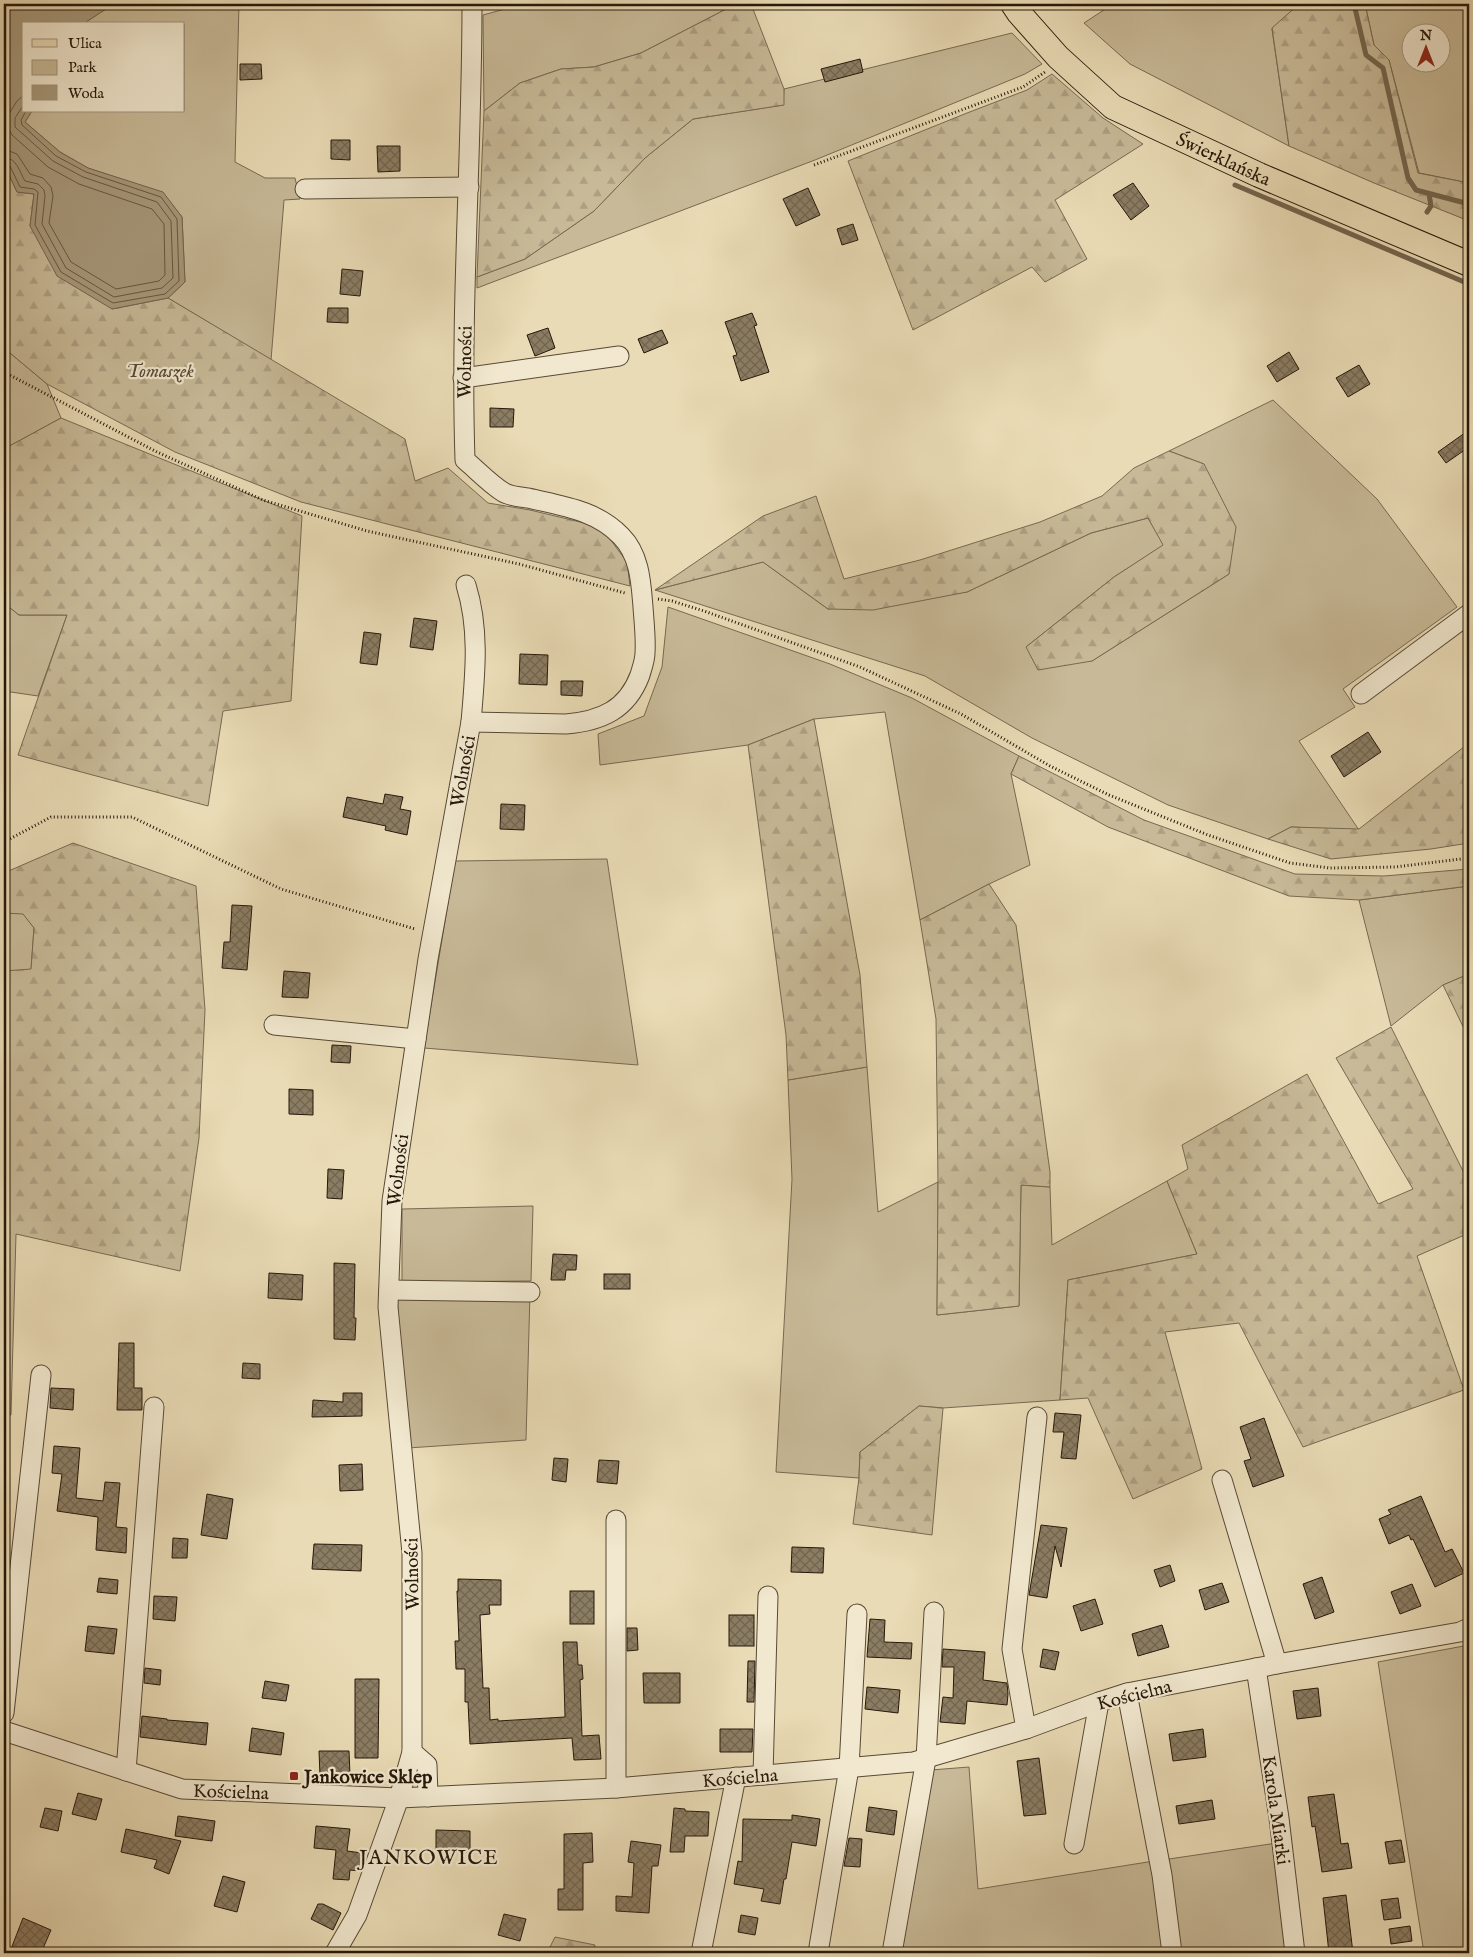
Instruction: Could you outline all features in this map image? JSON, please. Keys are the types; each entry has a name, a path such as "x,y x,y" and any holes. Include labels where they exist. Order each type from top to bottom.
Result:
{"main road":[{"name":"Świerklańska","path":"1013,4 1018,13 1058,57 1113,107 1259,175 1469,264"}],"street":[{"name":"Wolności","path":"335,1953 357,1914 399,1798 412,1752 412,1552 388,1307 392,1202 433,934 471,722 580,723 602,717 619,706 632,691 638,681 645,654 639,568 623,537 587,513 504,493 465,460 463,378 472,4"},
{"path":"305,189 469,187"},
{"path":"463,378 619,356"},
{"path":"466,585 473,608 475,647 475,679 471,722"},
{"path":"1362,694 1469,614"},
{"path":"274,1025 416,1038"},
{"path":"389,1290 530,1292"},
{"path":"4,1713 40,1375"},
{"path":"126,1771 154,1407"},
{"path":"1026,1729 1012,1649 1037,1417"},
{"path":"1222,1480 1277,1664"},
{"path":"616,1520 616,1788"},
{"path":"763,1775 768,1596"},
{"path":"892,1953 926,1759 934,1612"},
{"path":"818,1953 849,1768 856,1614"},
{"name":"Kościelna","path":"4,1731 182,1789 399,1798 616,1788 913,1762 1026,1729 1127,1693 1460,1632 1469,1628"},
{"name":"Karola Miarki","path":"1256,1668 1279,1818 1295,1953"},
{"path":"1127,1693 1162,1875 1172,1953"},
{"path":"1074,1844 1099,1702"},
{"path":"412,1752 427,1765 428,1797"},
{"path":"701,1953 736,1777"}],"path":[{"path":"814,165 1023,86 1052,67 1058,57"},
{"path":"4,372 157,452 263,500 367,531 519,564 611,590 672,601 860,667 961,714 1050,766 1109,795 1208,834 1290,863 1330,868 1395,867 1469,858"},
{"path":"4,842 52,817 132,817 281,889 433,934"}],"green space":[{"path":"239,4 235,162 265,178 295,178 300,199 284,200 271,360 168,298 185,282 182,217 163,193 88,168 60,152 25,122 31,112 185,112 185,22 86,22 112,5"},
{"path":"523,4 736,4 641,53 594,67 561,69 520,83 484,111 483,15"},
{"path":"736,4 751,4 784,89 784,105 693,119 645,158 594,211 525,259 477,277 484,111 520,83 561,69 594,67 641,53"},
{"path":"1113,4 1299,4 1272,29 1289,146 1130,64 1084,23"},
{"path":"1299,4 1365,4 1374,45 1389,60 1418,173 1469,183 1469,221 1289,146 1272,28"},
{"path":"1365,4 1469,4 1469,183 1419,173 1389,60 1374,45"},
{"path":"1012,33 1042,64 1025,74 815,160 477,288 477,277 525,259 594,211 645,158 693,119 783,105 784,89"},
{"path":"1052,74 1103,118 1143,144 1055,200 1087,259 1045,282 1032,267 913,330 848,161 1027,90"},
{"name":"Tomaszek","path":"4,164 17,192 34,194 30,226 112,309 168,298 405,439 415,481 448,468 488,503 530,510 601,527 627,562 630,586 301,502 175,452 47,384 4,348"},
{"path":"4,348 47,384 61,418 4,449"},
{"path":"1273,400 1377,499 1457,607 1343,689 1355,707 1299,741 1359,830 1291,827 1268,839 1168,805 1032,738 925,676 655,590 763,562 828,609 967,592 1091,533 1148,518 1164,545 1114,577 1026,647 1092,661 1229,574 1204,464 1169,451"},
{"path":"61,418 302,516 291,701 223,711 208,806 18,755 67,615 19,615 4,603 4,449"},
{"path":"1169,451 1204,464 1236,527 1229,574 1092,661 1038,670 1026,647 1114,577 1163,545 1148,518 1091,533 967,592 873,610 828,609 763,562 655,590 763,516 816,496 844,579 920,560 1040,522 1102,496 1134,468"},
{"path":"4,603 19,615 67,615 38,696 4,691"},
{"path":"668,607 830,664 912,698 1019,756 1011,774 1030,865 920,920 885,712 814,719 748,745 600,765 598,734 644,716 662,667"},
{"path":"814,719 860,975 867,1067 788,1080 786,1035 748,745"},
{"path":"1469,743 1469,843 1431,849 1331,859 1268,839 1291,827 1359,829"},
{"path":"1019,756 1144,820 1295,874 1384,876 1469,869 1469,886 1359,900 1289,896 1108,827 1011,774"},
{"path":"73,843 196,886 205,1010 199,1138 180,1271 16,1234 11,1415 4,1415 4,971 31,969 34,928 23,914 4,913 4,873"},
{"path":"607,859 638,1065 424,1048 455,861"},
{"path":"989,884 1016,925 1050,1172 1050,1187 1021,1185 1019,1306 937,1315 936,1019 920,920"},
{"path":"1469,886 1469,974 1443,985 1391,1026 1359,900"},
{"path":"4,913 23,913 34,928 31,970 4,971"},
{"path":"1469,974 1469,1039 1443,985"},
{"path":"1391,1027 1469,1183 1469,1233 1417,1256 1464,1390 1303,1447 1239,1323 1165,1332 1202,1469 1133,1499 1088,1398 1060,1400 1068,1280 1197,1254 1167,1181 1188,1169 1182,1145 1307,1074 1378,1204 1413,1189 1336,1058"},
{"path":"867,1067 878,1212 938,1182 937,1315 1019,1306 1021,1185 1050,1187 1052,1245 1167,1181 1197,1254 1068,1280 1060,1400 943,1408 919,1406 860,1452 859,1478 776,1472 792,1179 788,1080"},
{"path":"533,1206 531,1281 402,1282 402,1209"},
{"path":"530,1292 526,1440 408,1448 397,1298"},
{"path":"919,1406 943,1408 932,1535 853,1524 859,1478 860,1452"},
{"path":"1469,1645 1469,1953 1424,1953 1378,1662"},
{"path":"969,1767 978,1889 1154,1861 1167,1953 902,1953 931,1770"},
{"path":"1277,1843 1289,1953 1179,1953 1169,1859"},
{"path":"555,1937 595,1945 594,1953 547,1953"}],"water":[{"path":"4,4 122,4 112,5 86,22 22,22 22,112 31,112 25,122 60,152 88,168 163,192 182,217 185,282 168,298 112,309 57,276 30,226 34,194 17,192 4,164"}],"building":[{"path":"860,59 863,72 825,82 821,69"},
{"path":"240,64 261,64 262,79 240,80"},
{"path":"331,140 350,140 350,160 331,159"},
{"path":"377,146 400,146 400,171 378,172"},
{"path":"1133,183 1149,206 1131,220 1113,195"},
{"path":"808,188 820,215 796,226 783,199"},
{"path":"853,224 858,240 842,245 837,229"},
{"path":"342,269 363,271 360,296 340,294"},
{"path":"328,308 348,308 348,323 327,322"},
{"path":"752,313 757,325 754,326 769,372 741,381 733,356 737,355 725,322"},
{"path":"548,328 555,348 535,356 527,335"},
{"path":"662,330 668,343 644,353 638,339"},
{"path":"1289,352 1299,369 1277,382 1267,366"},
{"path":"1359,365 1370,384 1348,397 1336,378"},
{"path":"490,408 514,409 513,427 490,427"},
{"path":"1469,430 1469,447 1446,463 1438,452"},
{"path":"414,618 437,621 433,650 410,647"},
{"path":"364,632 381,634 377,665 360,663"},
{"path":"520,654 548,655 547,685 519,684"},
{"path":"561,681 583,681 582,696 561,695"},
{"path":"1368,732 1381,752 1344,777 1331,756"},
{"path":"385,794 403,797 400,809 411,811 407,835 385,830 386,826 343,817 347,797 383,804"},
{"path":"501,804 525,805 524,830 500,829"},
{"path":"232,905 252,906 247,970 222,968 224,942 230,942"},
{"path":"284,971 310,973 308,998 282,997"},
{"path":"332,1045 351,1046 350,1063 331,1062"},
{"path":"289,1089 313,1090 313,1115 289,1114"},
{"path":"328,1169 344,1170 342,1199 327,1198"},
{"path":"553,1254 577,1255 576,1270 566,1270 565,1280 551,1280"},
{"path":"334,1263 355,1264 355,1340 334,1339"},
{"path":"269,1273 303,1275 302,1300 268,1298"},
{"path":"604,1274 630,1274 630,1289 604,1289"},
{"path":"119,1343 134,1343 134,1388 142,1388 142,1410 117,1410"},
{"path":"243,1363 260,1364 260,1379 242,1378"},
{"path":"51,1388 74,1389 73,1410 50,1408"},
{"path":"343,1393 362,1393 362,1416 312,1417 313,1400 343,1402"},
{"path":"1055,1413 1081,1415 1076,1459 1061,1458 1064,1432 1053,1432"},
{"path":"1264,1418 1284,1476 1253,1487 1244,1461 1251,1459 1240,1427"},
{"path":"54,1446 80,1448 76,1498 103,1501 105,1482 120,1483 116,1527 127,1528 126,1553 96,1550 98,1517 57,1511 62,1474 52,1473"},
{"path":"554,1458 568,1459 566,1482 552,1480"},
{"path":"599,1460 619,1461 617,1484 597,1482"},
{"path":"362,1464 363,1490 340,1491 339,1465"},
{"path":"207,1494 233,1499 227,1539 201,1535"},
{"path":"1421,1496 1445,1552 1452,1549 1464,1573 1435,1587 1413,1539 1411,1540 1409,1535 1389,1544 1379,1519 1391,1514 1388,1510"},
{"path":"1041,1525 1067,1528 1061,1567 1055,1546 1047,1598 1029,1595"},
{"path":"173,1538 188,1539 187,1558 172,1558"},
{"path":"314,1544 362,1545 361,1571 312,1569"},
{"path":"792,1547 824,1548 823,1573 791,1572"},
{"path":"1170,1565 1175,1581 1160,1587 1154,1570"},
{"path":"1322,1577 1334,1612 1315,1619 1303,1584"},
{"path":"99,1578 118,1580 117,1594 97,1592"},
{"path":"458,1579 501,1580 501,1605 489,1605 490,1614 480,1615 483,1688 489,1688 490,1720 565,1717 563,1642 577,1642 578,1665 582,1665 583,1679 580,1680 582,1736 599,1735 601,1759 574,1760 572,1738 470,1744 468,1702 465,1702 465,1669 456,1669 455,1641 459,1641"},
{"path":"1222,1583 1229,1602 1205,1610 1199,1590"},
{"path":"1412,1584 1421,1606 1400,1614 1391,1592"},
{"path":"570,1591 594,1591 594,1624 570,1624"},
{"path":"154,1596 177,1597 175,1621 153,1619"},
{"path":"1095,1599 1103,1624 1081,1631 1073,1606"},
{"path":"729,1615 754,1615 754,1646 729,1646"},
{"path":"870,1619 885,1620 884,1642 912,1643 911,1659 867,1657"},
{"path":"1162,1625 1169,1647 1138,1656 1132,1634"},
{"path":"88,1626 117,1629 114,1654 85,1651"},
{"path":"627,1628 637,1628 638,1650 627,1651"},
{"path":"943,1649 985,1652 983,1680 1007,1683 1007,1705 967,1701 965,1724 940,1722 943,1697 953,1698 954,1667 942,1667"},
{"path":"1043,1649 1059,1652 1055,1670 1040,1667"},
{"path":"748,1661 755,1661 754,1702 747,1702"},
{"path":"145,1668 161,1670 160,1685 144,1683"},
{"path":"643,1673 680,1673 680,1703 644,1703"},
{"path":"355,1679 379,1679 378,1758 355,1758"},
{"path":"265,1681 289,1685 286,1701 262,1698"},
{"path":"867,1687 900,1690 898,1713 865,1709"},
{"path":"1318,1688 1321,1716 1297,1719 1293,1691"},
{"path":"142,1716 208,1723 206,1745 140,1737"},
{"path":"252,1728 284,1733 281,1755 249,1751"},
{"path":"720,1729 753,1729 752,1752 720,1752"},
{"path":"1203,1729 1206,1757 1173,1761 1169,1734"},
{"path":"319,1751 349,1751 350,1775 320,1776"},
{"path":"1039,1758 1046,1814 1024,1816 1017,1761"},
{"path":"78,1793 102,1799 96,1820 72,1814"},
{"path":"1334,1794 1341,1844 1348,1843 1352,1868 1322,1872 1315,1826 1312,1827 1308,1797"},
{"path":"1212,1800 1215,1819 1179,1824 1176,1806"},
{"path":"869,1807 897,1811 894,1835 866,1831"},
{"path":"45,1808 62,1811 58,1831 40,1827"},
{"path":"674,1808 685,1809 685,1811 709,1812 708,1836 685,1836 684,1852 670,1852"},
{"path":"792,1815 820,1819 816,1846 792,1842 780,1904 761,1901 764,1889 734,1884 738,1861 742,1862 743,1819 792,1820"},
{"path":"178,1816 215,1821 212,1841 175,1836"},
{"path":"316,1826 350,1829 347,1851 362,1853 360,1871 350,1870 349,1880 333,1879 336,1850 314,1848"},
{"path":"126,1829 181,1841 169,1874 154,1868 157,1860 121,1852"},
{"path":"436,1830 470,1831 470,1852 436,1852"},
{"path":"592,1833 593,1862 583,1863 583,1910 558,1910 558,1889 564,1889 564,1834"},
{"path":"849,1838 862,1839 860,1867 844,1866"},
{"path":"1401,1840 1405,1862 1389,1864 1385,1842"},
{"path":"631,1841 661,1845 658,1866 652,1866 649,1913 616,1911 616,1896 632,1897 634,1863 628,1862"},
{"path":"223,1876 245,1882 237,1912 214,1906"},
{"path":"1346,1895 1353,1953 1329,1953 1323,1898"},
{"path":"1398,1898 1401,1918 1384,1920 1381,1900"},
{"path":"318,1904 323,1904 341,1913 333,1930 311,1919"},
{"path":"504,1914 526,1919 520,1941 498,1935"},
{"path":"741,1915 758,1918 755,1935 738,1932"},
{"path":"23,1918 51,1930 41,1953 22,1953 11,1949"},
{"path":"1410,1926 1412,1941 1391,1944 1389,1929"}],"waterway":[{"path":"1354,4 1366,55 1383,68 1408,178 1416,190 1469,204"},
{"path":"1235,185 1469,284"},
{"path":"1427,212 1431,206 1429,194"}],"place":[{"name":"Jankowice Sklep","path":"294,1776"}],"district":[{"name":"JANKOWICE","path":"429,1857"}]}
